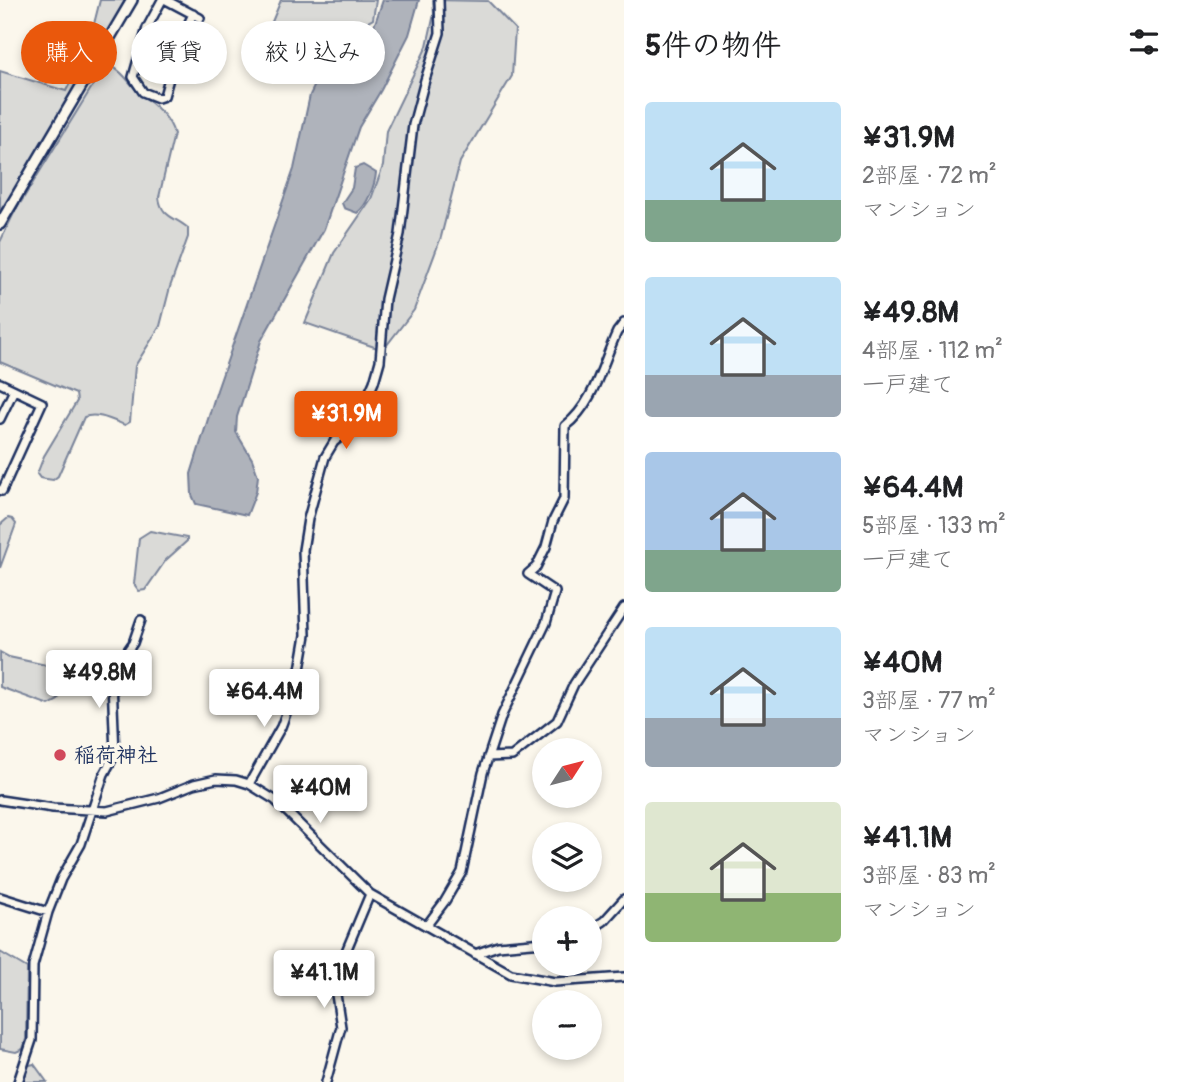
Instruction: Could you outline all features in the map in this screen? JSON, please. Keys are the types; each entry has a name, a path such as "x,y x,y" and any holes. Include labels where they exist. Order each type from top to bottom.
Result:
{"street":[{"path":"0,224 132,0"},
{"path":"164,0 197,16 179,43 164,96 158,98 143,92 133,77 147,28 164,0"},
{"path":"249,784 281,727 298,681 306,635 303,550 308,519 325,457 334,442 355,425 380,361 385,299 400,234 413,125 440,33 439,0"},
{"path":"427,925 462,872 488,757 515,685 546,623 555,592 528,573 536,567 546,547 553,521 564,499 565,426 575,418 590,397 611,345 624,323"},
{"path":"0,383 42,403 2,491 0,490"},
{"path":"0,419 14,390"},
{"path":"488,757 512,756 557,721 574,684 624,608"},
{"path":"18,1082 32,1040 33,966 48,912 61,879 81,844 104,774 115,754 112,681 117,666 133,643 141,620"},
{"path":"0,800 92,812 125,808 216,779 236,779 275,800 370,894 511,974 533,979 581,981 624,977"},
{"path":"326,1082 341,1027 335,988 339,968 370,894"},
{"path":"0,897 48,912"},
{"path":"602,923 624,899"},
{"path":"475,954 498,946 532,943"}],"shaded area":[{"path":"100,0 127,0 115,21 95,21"},
{"path":"281,0 376,0 373,19 370,21 272,21"},
{"path":"383,0 419,0 409,35 385,82 385,21 376,21"},
{"path":"433,0 488,1 515,29 512,76 460,162 441,237 414,310 383,350 305,323 334,253 371,199 383,166 386,131 427,46 434,14"},
{"path":"117,70 169,122 174,134 159,197 160,204 166,213 188,228 188,237 170,287 160,326 135,366 130,422 125,425 99,416 84,417 58,476 53,480 40,478 37,474 44,456 77,401 76,394 0,362 0,242 13,215 94,84 117,84"},
{"path":"0,71 21,77 21,84 43,84 66,91 69,84 79,84 18,189 0,211"},
{"path":"315,84 384,84 359,127 324,229 261,341 237,417 236,432 252,459 258,476 256,492 247,515 196,504 192,495 191,474 217,390 294,169 310,95"},
{"path":"363,165 376,173 370,195 357,213 344,208 342,203 352,188 355,168"},
{"path":"8,518 16,524 0,568 0,525"},
{"path":"150,531 187,538 187,541 166,560 145,590 139,591 134,584 139,538"},
{"path":"0,652 9,657 55,667 62,678 58,700 49,705 0,687"},
{"path":"0,952 27,968 26,1039 23,1049 16,1052 0,1049"},
{"path":"34,1064 47,1082 21,1082 26,1066"}],"place":[{"name":"稲荷神社","path":"60,755"}]}
